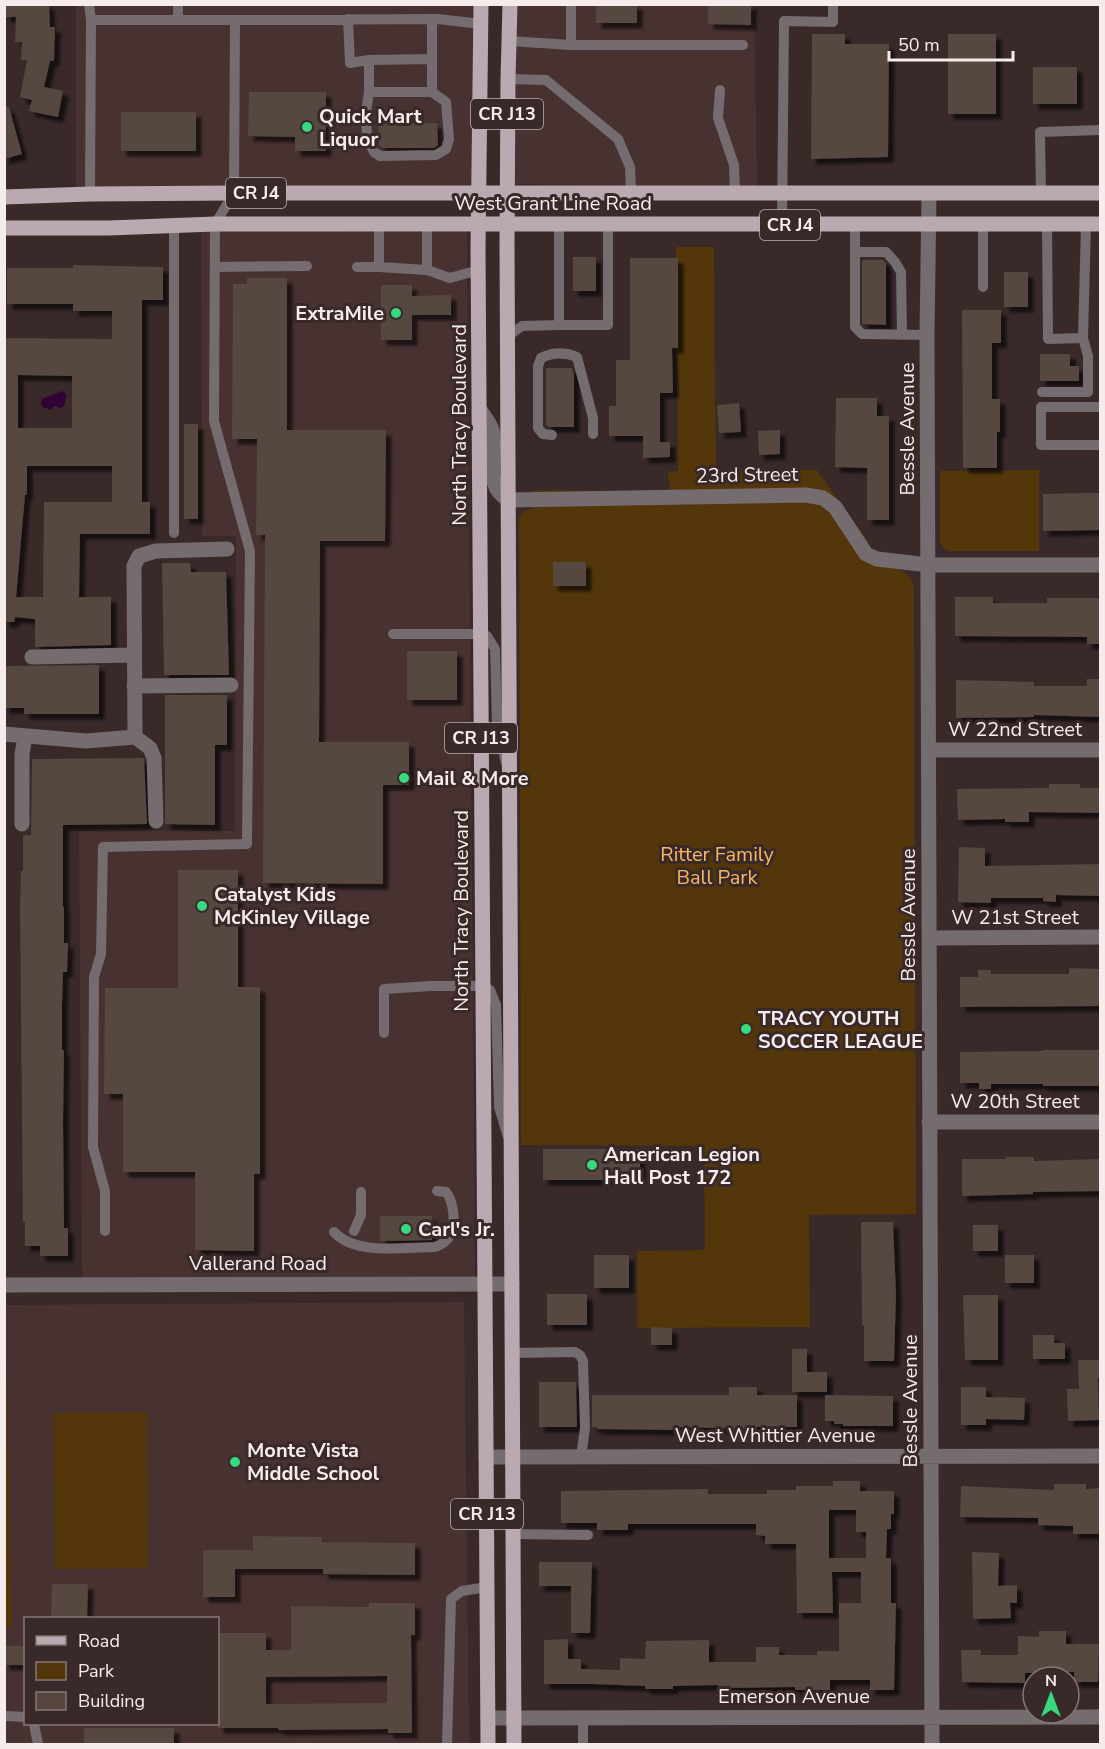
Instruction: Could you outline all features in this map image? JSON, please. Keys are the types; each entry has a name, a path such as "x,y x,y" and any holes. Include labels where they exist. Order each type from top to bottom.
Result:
{"main road":[{"name":"North Tracy Boulevard","path":"481,4 479,270 488,1744"},
{"name":"CR J13","path":"508,4 513,1744"},
{"name":"West Grant Line Road","path":"7,198 90,194 234,193 1101,193"},
{"name":"West Grant Line Road","path":"4,228 379,223 1094,224"}],"street":[{"name":"Bessle Avenue","path":"928,194 932,1744"},
{"path":"480,410 493,432 494,482 503,496 509,500"},
{"name":"23rd Street","path":"509,500 806,495 823,498 835,507 866,554 877,559 929,565 1101,565"},
{"path":"135,737 134,566 139,556 156,551 227,549"},
{"path":"32,657 134,655"},
{"path":"134,686 231,685"},
{"path":"4,734 86,741 135,737 150,748 154,758 156,821"},
{"path":"22,824 22,754 25,737"},
{"name":"W 22nd Street","path":"929,750 1101,750"},
{"name":"W 21st Street","path":"930,938 1101,937"},
{"name":"W 20th Street","path":"929,1122 1101,1122"},
{"name":"Vallerand Road","path":"4,1285 512,1284"},
{"name":"West Whittier Avenue","path":"486,1457 1101,1456"},
{"name":"Emerson Avenue","path":"488,1719 1101,1717"}],"lane":[{"path":"89,4 91,20 90,194"},
{"path":"178,4 178,20"},
{"path":"571,4 571,45"},
{"path":"782,225 784,21 833,22 832,4"},
{"path":"348,19 350,63 369,60 432,59"},
{"path":"91,20 432,19 481,24"},
{"path":"432,19 432,92"},
{"path":"105,1232 105,1191 93,1147 94,977 101,954 103,847 247,844 250,551 214,421 215,224 234,193 235,20"},
{"path":"508,41 571,45 743,45"},
{"path":"369,60 366,139 374,152 380,156 421,156 436,155 446,149 449,139 446,102 432,92 369,92"},
{"path":"508,79 546,80 618,139 630,167 631,192"},
{"path":"720,90 718,118 735,165 735,192"},
{"path":"1041,193 1040,132 1101,130"},
{"path":"379,223 379,267"},
{"path":"427,223 427,270"},
{"path":"174,224 174,532"},
{"path":"559,224 559,325"},
{"path":"508,336 522,327 608,325 608,224"},
{"path":"855,224 855,327 862,334 927,335"},
{"path":"983,224 983,287"},
{"path":"1047,224 1048,339 1083,338"},
{"path":"1042,392 1088,392 1088,356 1083,338 1094,224"},
{"path":"855,252 886,252 896,262 901,272 902,335"},
{"path":"215,267 307,266"},
{"path":"357,267 427,270 450,278 479,270"},
{"path":"552,435 543,434 538,428 538,366 541,358 550,353 569,353 577,357 593,418 593,434"},
{"path":"1101,407 1041,407 1041,446 1101,445"},
{"path":"393,634 481,634 487,636 495,649 498,736 509,777"},
{"path":"384,1033 384,988 483,986 490,990 496,1005 499,1107 511,1146"},
{"path":"334,1232 349,1244 362,1247 435,1247 450,1237 452,1229 452,1200 446,1192 436,1191"},
{"path":"354,1231 361,1215 361,1192"},
{"path":"512,1353 575,1352 580,1355 583,1361 585,1428 580,1457"},
{"path":"512,1534 588,1535"},
{"path":"447,1744 451,1599 462,1591 487,1587"},
{"path":"4,1716 24,1717"},
{"path":"583,1718 584,1744"},
{"path":"33,1725 38,1744"}],"shaded area":[{"path":"76,5 475,5 473,187 76,189"},
{"path":"517,5 754,5 757,187 513,184"},
{"path":"201,230 467,232 475,1277 82,1279 79,831 235,831 236,536 202,536"},
{"path":"62,391 66,394 62,408 54,406 51,410 43,407 42,399"},
{"name":"Monte Vista Middle School","path":"464,1302 469,1744 5,1744 4,1305"}],"green space":[{"name":"Ritter Family Ball Park","path":"676,247 714,247 716,471 817,470 868,542 874,564 903,571 914,585 916,1214 809,1215 810,1327 637,1328 637,1251 705,1250 704,1146 521,1145 519,517 523,511 533,509 533,490 670,492 668,472 678,471"},
{"path":"1039,470 1039,551 949,551 943,548 940,542 940,471"},
{"path":"6,1366 12,1627 4,1627"},
{"path":"147,1412 148,1568 55,1569 53,1413"}],"building":[{"path":"5,4 49,4 50,27 55,27 54,61 50,61 44,87 63,91 58,117 29,111 32,100 20,97 27,60 21,60 22,42 15,42 16,17 5,17"},
{"path":"596,4 637,4 637,23 596,23"},
{"path":"708,4 751,4 751,25 708,24"},
{"path":"812,34 845,34 845,44 889,44 888,157 811,159"},
{"path":"948,34 996,34 996,114 948,114"},
{"path":"1033,67 1077,67 1077,104 1033,104"},
{"path":"249,92 326,92 326,151 295,151 295,137 248,136"},
{"path":"4,107 9,107 22,154 4,159"},
{"path":"121,112 196,112 196,151 121,151"},
{"path":"378,123 437,123 438,145 434,148 382,148 379,145"},
{"path":"573,257 596,257 596,291 573,291"},
{"path":"630,258 678,258 678,348 672,348 673,393 660,393 660,442 670,442 670,457 643,458 643,436 609,436 609,406 616,406 616,360 630,360"},
{"path":"862,260 883,260 886,263 886,325 862,324"},
{"path":"73,265 163,267 163,300 142,300 142,502 150,502 150,534 80,534 79,597 111,597 111,645 35,647 35,619 15,617 14,622 4,622 4,338 112,339 112,311 73,311 73,304 7,304 7,268 73,268","holes":["18,375 72,376 72,428 18,428","27,466 112,466 112,502 44,502 43,597 16,597 25,495 27,495"]},
{"path":"1004,272 1028,272 1028,307 1004,307"},
{"path":"247,278 287,278 287,430 386,430 385,541 320,541 319,742 409,742 409,785 383,785 383,884 263,883 265,535 256,535 257,439 232,439 233,284 247,284"},
{"name":"ExtraMile","path":"381,285 412,285 412,296 451,295 451,315 412,315 412,340 381,340"},
{"path":"962,310 1001,310 1001,343 992,343 992,399 1000,399 997,468 963,468"},
{"path":"1040,354 1070,354 1070,366 1079,366 1079,381 1040,381"},
{"path":"546,368 572,368 574,427 546,425"},
{"path":"836,398 877,398 877,416 889,416 889,520 867,520 867,468 835,467"},
{"path":"739,403 741,432 719,433 717,405"},
{"path":"184,424 198,424 198,519 184,519"},
{"path":"780,430 780,454 759,455 758,431"},
{"path":"1101,493 1101,530 1043,531 1043,494"},
{"path":"553,562 586,562 586,586 553,586"},
{"path":"162,563 190,563 191,572 226,572 229,675 164,675"},
{"path":"955,597 993,597 993,603 1047,603 1047,598 1101,598 1101,644 1087,644 1087,637 955,636"},
{"path":"407,651 457,651 457,700 407,700"},
{"path":"99,665 99,714 24,714 24,708 4,708 4,666"},
{"path":"1087,679 1101,679 1101,717 1034,715 1034,717 956,718 956,680 1034,682 1034,686 1087,686"},
{"path":"165,695 227,695 227,745 215,745 215,825 165,824"},
{"path":"144,758 147,824 63,825 64,943 68,943 67,972 63,972 62,1005 64,1228 68,1228 68,1256 40,1256 40,1246 25,1246 25,1222 23,1222 20,907 23,835 31,835 32,759"},
{"path":"1049,784 1080,784 1080,788 1101,788 1101,813 1029,812 1029,822 1005,822 1005,819 958,820 957,789 1049,788"},
{"path":"959,847 985,848 985,866 1101,864 1101,896 1056,895 1056,902 1043,901 1043,898 991,898 991,903 958,902"},
{"path":"178,870 238,870 238,987 260,987 260,1174 254,1174 254,1251 195,1250 195,1172 123,1172 123,1094 104,1094 105,988 178,988"},
{"path":"1069,968 1101,969 1101,1006 960,1007 960,977 978,977 978,970 991,970 991,974 1069,974"},
{"path":"1101,1050 1101,1086 991,1084 991,1089 979,1089 979,1083 960,1083 960,1052"},
{"name":"American Legion Hall Post 172","path":"543,1149 640,1149 640,1180 543,1180"},
{"path":"1006,1157 1034,1157 1034,1161 1101,1159 1101,1191 962,1196 962,1159 1006,1159"},
{"name":"Carl's Jr.","path":"380,1216 432,1216 432,1240 380,1241"},
{"path":"861,1222 893,1222 896,1296 894,1361 864,1361"},
{"path":"973,1225 998,1225 998,1251 973,1251"},
{"path":"594,1255 629,1255 629,1288 594,1288"},
{"path":"1005,1255 1034,1255 1034,1283 1005,1283"},
{"path":"547,1294 587,1294 587,1325 547,1325"},
{"path":"963,1295 998,1295 998,1360 965,1360"},
{"path":"651,1327 672,1328 672,1345 651,1345"},
{"path":"1033,1335 1054,1335 1054,1343 1065,1343 1065,1359 1033,1359"},
{"path":"792,1349 807,1349 807,1372 827,1372 827,1392 792,1392"},
{"path":"1078,1360 1101,1360 1101,1378 1098,1378 1099,1420 1068,1421 1067,1389 1079,1389"},
{"path":"539,1382 576,1382 577,1427 539,1427"},
{"path":"729,1387 757,1387 757,1395 797,1395 797,1427 757,1427 757,1429 673,1427 673,1430 597,1429 597,1427 592,1427 592,1395 729,1395"},
{"path":"961,1387 986,1387 986,1397 1025,1398 1024,1420 986,1419 986,1425 961,1425"},
{"path":"825,1395 893,1396 893,1426 843,1426 843,1424 834,1424 834,1421 825,1421"},
{"path":"833,1481 860,1481 860,1491 894,1491 894,1514 891,1514 891,1529 887,1529 886,1558 891,1558 891,1603 896,1603 894,1690 870,1690 870,1680 830,1680 830,1690 795,1690 795,1687 718,1688 718,1685 645,1689 645,1686 544,1684 544,1640 568,1639 568,1659 581,1659 581,1669 620,1670 620,1658 645,1659 646,1641 709,1640 709,1662 756,1662 756,1647 779,1647 779,1655 817,1655 817,1651 839,1651 839,1603 861,1603 861,1572 832,1572 833,1613 797,1613 796,1544 765,1544 765,1536 756,1535 756,1524 628,1524 628,1530 597,1530 597,1523 561,1523 561,1491 708,1489 708,1494 767,1494 767,1490 796,1490 796,1486 833,1486","holes":["829,1510 856,1510 856,1532 866,1532 866,1558 829,1558"]},
{"path":"1054,1484 1086,1484 1086,1489 1101,1488 1101,1534 1073,1534 1073,1526 1038,1525 1038,1518 960,1517 961,1486 1054,1490"},
{"path":"253,1536 322,1537 322,1542 415,1543 415,1575 323,1574 323,1569 235,1569 235,1597 203,1597 203,1550 253,1550"},
{"path":"972,1552 999,1553 998,1586 1017,1585 1017,1603 1010,1603 1011,1618 973,1619"},
{"path":"539,1562 592,1562 590,1633 571,1633 571,1586 539,1586"},
{"path":"52,1584 88,1584 87,1617 51,1617"},
{"path":"369,1603 415,1603 415,1635 411,1635 412,1733 388,1733 388,1729 218,1728 219,1633 266,1633 266,1650 291,1650 291,1606 369,1607","holes":["387,1676 387,1703 266,1704 266,1677"]},
{"path":"1039,1631 1066,1631 1066,1644 1099,1644 1098,1682 1081,1682 1081,1665 1021,1665 1021,1683 962,1682 961,1650 981,1650 981,1655 1018,1655 1018,1636 1039,1637"},
{"path":"4,1646 24,1646 24,1665 4,1665"},
{"path":"84,1728 174,1728 174,1744 84,1744"}],"place":[{"name":"Quick Mart Liquor","path":"307,127"},
{"name":"ExtraMile","path":"396,313"},
{"name":"Mail & More","path":"404,778"},
{"name":"Catalyst Kids McKinley Village","path":"202,906"},
{"name":"TRACY YOUTH SOCCER LEAGUE","path":"746,1029"},
{"name":"American Legion Hall Post 172","path":"592,1165"},
{"name":"Carl's Jr.","path":"406,1229"},
{"name":"Monte Vista Middle School","path":"235,1462"}]}
